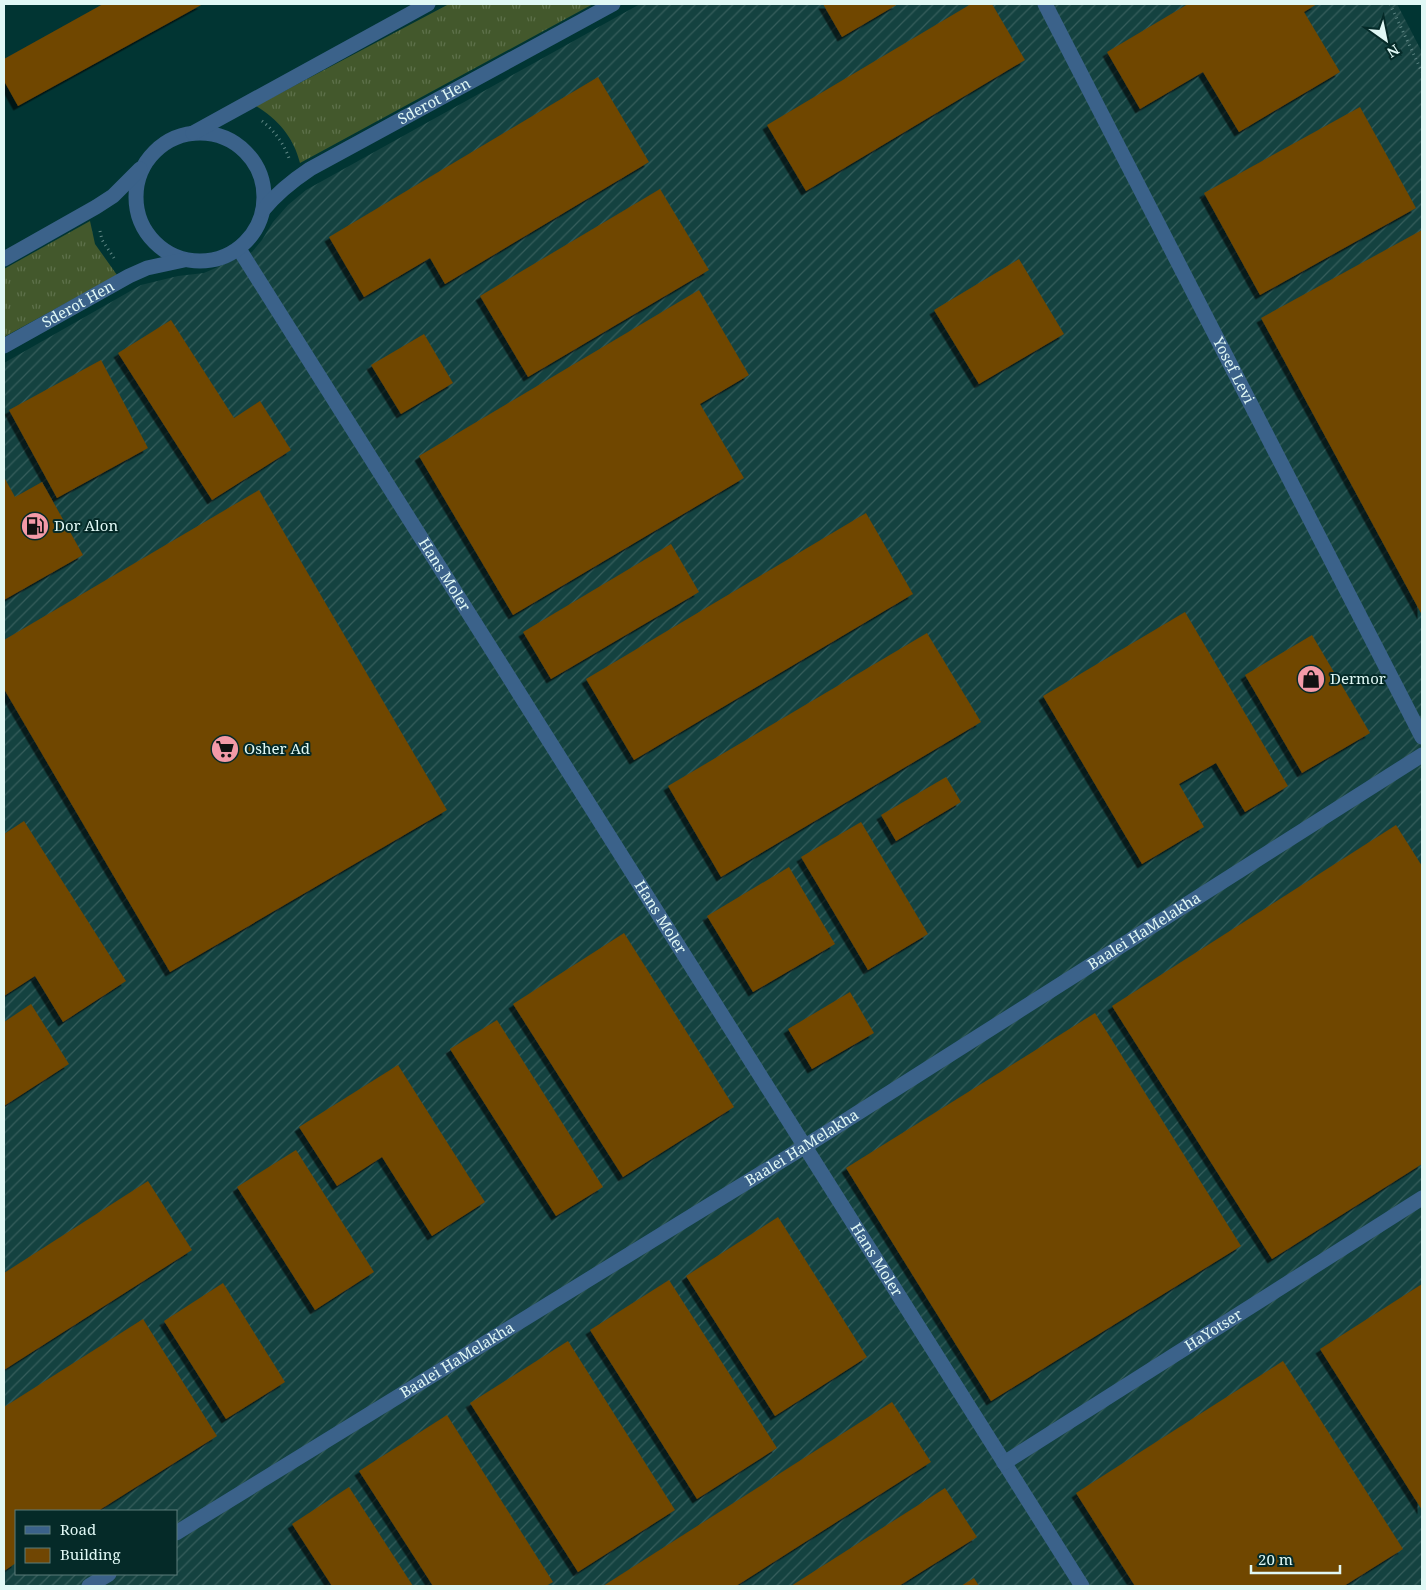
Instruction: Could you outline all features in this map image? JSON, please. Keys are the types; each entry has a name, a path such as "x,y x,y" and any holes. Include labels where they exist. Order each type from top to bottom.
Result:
{"street":[{"path":"4,259 113,196 156,150 173,138 193,132 428,4"},
{"name":"Sderot Hen","path":"263,210 278,192 292,181 336,154 613,4"},
{"name":"Yosef Levi","path":"1045,4 1422,736"},
{"path":"143,166 136,185 135,205 141,224 151,240 167,252 184,260 203,262 222,258 239,249 252,236 260,221 265,199 262,177 252,158 236,142 215,134 193,132"},
{"name":"Hans Moler","path":"239,249 1082,1586"},
{"name":"Sderot Hen","path":"4,346 129,276 147,268 184,260"},
{"name":"Baalei HaMelakha","path":"178,1532 804,1147 1422,755"},
{"name":"HaYotser","path":"1004,1463 1422,1198"},
{"path":"89,1586 107,1575"}],"path":[{"path":"1390,4 1422,72"},
{"path":"238,107 258,117 270,127 288,155 292,170 292,181"},
{"path":"96,207 102,240 129,276"}],"shaded area":[{"path":"640,4 1397,4 1422,52 1422,1586 4,1586 4,363 141,285 178,276 204,273 252,252 273,222 288,205 306,190"}],"green space":[{"path":"449,4 593,4 300,163 294,145 284,130 256,106"},
{"path":"90,221 95,244 117,275 4,337 4,269"}],"building":[{"path":"103,4 203,4 18,106 4,81 4,59"},
{"path":"823,4 898,4 842,37"},
{"path":"971,4 992,4 1025,60 806,191 767,125"},
{"path":"1188,4 1317,4 1304,12 1340,72 1239,132 1203,72 1140,109 1107,52"},
{"path":"598,77 649,162 445,284 430,258 364,297 329,237"},
{"path":"1360,107 1416,208 1260,295 1204,193"},
{"path":"660,189 709,270 528,377 480,296"},
{"path":"1422,230 1422,615 1261,318"},
{"path":"1019,259 1064,334 979,384 934,310"},
{"path":"699,290 749,375 700,404 744,478 513,615 419,456"},
{"path":"171,320 234,418 260,401 291,450 212,500 118,353"},
{"path":"424,334 453,383 401,414 371,365"},
{"path":"101,360 148,448 57,498 9,410"},
{"name":"Dor Alon","path":"4,477 15,497 42,482 83,555 4,600"},
{"name":"Osher Ad","path":"259,490 447,810 170,972 4,689 4,640"},
{"path":"866,513 913,594 634,760 586,679"},
{"path":"671,544 699,592 551,679 523,632"},
{"path":"1185,612 1288,786 1245,812 1216,763 1179,784 1204,827 1142,864 1043,696"},
{"path":"927,633 981,722 721,877 668,786"},
{"path":"1312,635 1370,733 1302,773 1245,675"},
{"path":"946,777 961,802 896,841 881,815"},
{"path":"24,821 126,981 63,1022 35,976 4,996 4,834"},
{"path":"861,822 928,934 868,970 801,857"},
{"path":"1396,825 1422,866 1422,1164 1272,1259 1112,1006"},
{"path":"789,867 835,944 753,992 707,916"},
{"path":"624,933 734,1107 623,1177 513,1004"},
{"path":"850,992 874,1033 812,1069 788,1029"},
{"path":"31,1004 69,1064 4,1106 4,1022"},
{"path":"1095,1013 1241,1246 991,1401 846,1168"},
{"path":"497,1020 603,1187 556,1216 450,1049"},
{"path":"398,1065 485,1202 432,1236 382,1157 337,1186 299,1127"},
{"path":"296,1150 374,1272 315,1310 237,1187"},
{"path":"148,1181 192,1250 4,1370 4,1273"},
{"path":"778,1217 867,1357 775,1416 686,1276"},
{"path":"669,1280 777,1448 697,1499 590,1330"},
{"path":"223,1283 285,1382 226,1419 164,1321"},
{"path":"1422,1284 1422,1510 1320,1349"},
{"path":"143,1319 217,1436 100,1510 15,1510 15,1564 4,1571 4,1407"},
{"path":"568,1341 675,1510 578,1572 470,1403"},
{"path":"1283,1361 1403,1549 1344,1586 1135,1586 1076,1493"},
{"path":"892,1402 931,1462 736,1586 603,1586"},
{"path":"447,1415 553,1582 546,1586 433,1586 359,1471"},
{"path":"349,1487 413,1586 332,1586 292,1524"},
{"path":"945,1488 977,1537 899,1586 791,1586"},
{"path":"974,1578 979,1586 961,1586"}],"place":[{"name":"Dor Alon","path":"35,526"},
{"name":"Dermor","path":"1311,679"},
{"name":"Osher Ad","path":"225,749"}]}
